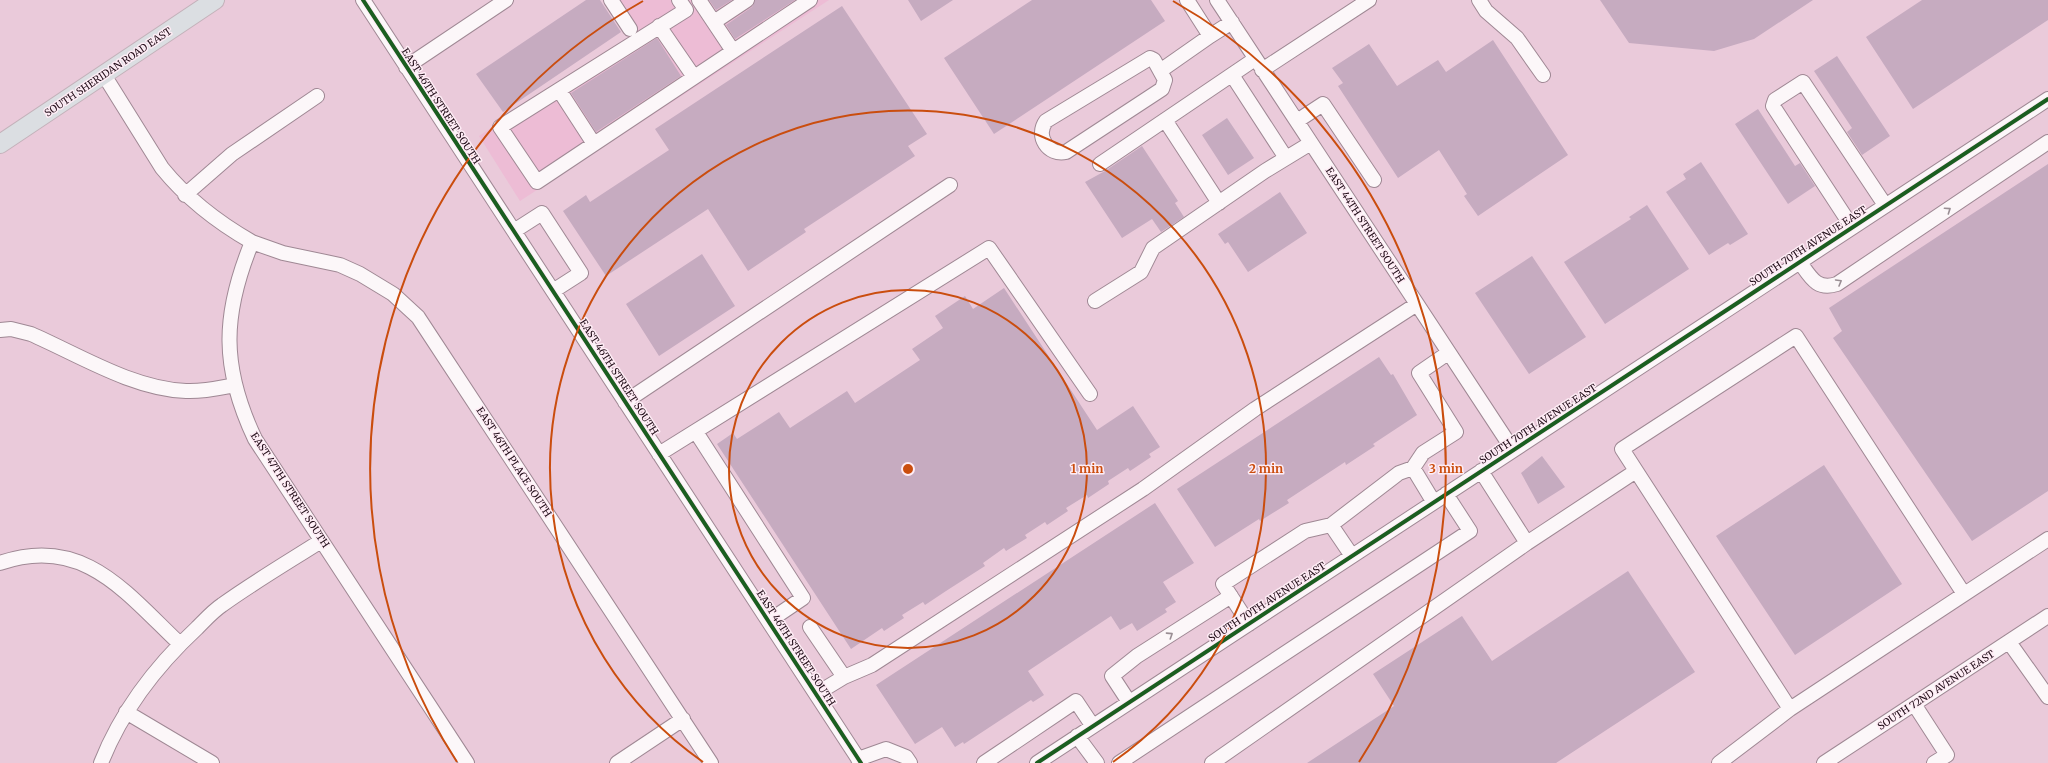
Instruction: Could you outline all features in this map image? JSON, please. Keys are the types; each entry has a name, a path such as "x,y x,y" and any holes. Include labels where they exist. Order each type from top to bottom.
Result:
{"main road":[{"name":"SOUTH SHERIDAN ROAD EAST","path":"0,144 215,0"}],"street":[{"path":"406,67 506,0"},
{"path":"611,0 630,29"},
{"path":"680,0 686,10 500,127 537,182 810,0"},
{"path":"699,0 733,51"},
{"path":"714,22 747,0"},
{"path":"1186,0 1210,36"},
{"name":"EAST 44TH STREET SOUTH","path":"1217,0 1513,450"},
{"path":"1100,164 1232,75 1259,64 1369,0"},
{"path":"1479,0 1486,11 1517,38 1543,75"},
{"name":"EAST 46TH STREET SOUTH","path":"369,2 406,67 860,761"},
{"path":"1160,71 1232,22"},
{"path":"660,26 694,78"},
{"path":"1150,58 1154,60 1160,71 1165,80 1162,89 1066,152 1057,154 1051,151 1041,136 1041,127 1046,121 1145,59 1150,58"},
{"path":"104,75 162,168 185,195 214,220 252,242"},
{"path":"1232,75 1286,158"},
{"path":"1852,227 1773,106 1775,100 1802,82 1885,205"},
{"path":"559,90 594,144"},
{"path":"185,195 232,154 317,96"},
{"name":"SOUTH 70TH AVENUE EAST","path":"1046,760 1092,725 1249,624 1433,501 1446,494 2048,99"},
{"path":"1297,121 1324,104 1374,180"},
{"path":"1165,120 1218,203"},
{"path":"1799,261 1811,277 1820,285 1828,287 1837,284 2048,142"},
{"path":"1095,301 1141,272 1153,248 1218,203 1310,143"},
{"path":"625,402 950,185"},
{"path":"514,231 542,213 577,266 581,273 553,292"},
{"name":"EAST 47TH STREET SOUTH","path":"252,242 240,272 231,310 229,342 235,385 244,416 255,439 467,763"},
{"name":"EAST 46TH PLACE SOUTH","path":"252,242 283,253 340,265 360,274 393,294 418,317 711,763"},
{"path":"659,454 989,248 1090,394"},
{"path":"816,694 844,676 872,665 1136,493 1255,409 1417,304"},
{"path":"0,330 11,329 31,334 148,385 185,391 198,391 235,385"},
{"path":"1790,709 1622,449 1796,336 1964,594"},
{"path":"1249,624 1223,584 1305,531 1331,525 1399,473 1413,468 1423,453 1456,432 1419,373 1448,353"},
{"path":"696,432 803,598 769,622"},
{"path":"1413,468 1433,501"},
{"path":"1481,471 1527,543"},
{"path":"1212,763 1527,543 1636,471"},
{"path":"1119,763 1470,531 1446,494"},
{"path":"1331,525 1352,556"},
{"path":"1719,763 1790,709 2048,539"},
{"path":"101,763 110,740 126,712 155,672 180,644 220,606 321,541"},
{"path":"0,563 18,557 51,556 71,559 94,568 113,580 180,644"},
{"path":"1129,702 1112,676 1137,656 1231,596"},
{"name":"SOUTH 72ND AVENUE EAST","path":"1824,763 2048,616"},
{"path":"810,626 844,676"},
{"path":"2009,642 2048,697"},
{"path":"984,763 1076,701 1092,725"},
{"path":"1914,704 1951,759 1934,763"},
{"path":"126,712 212,763"},
{"path":"617,763 683,720"},
{"path":"1077,736 1097,763"},
{"path":"860,761 886,749 906,756 910,763"}],"shaded area":[{"path":"604,0 829,0 520,201 479,136 629,38"}],"building":[{"path":"586,0 600,0 621,32 503,112 476,74"},
{"path":"709,0 732,0 716,10"},
{"path":"755,0 795,0 735,39 726,25 752,7"},
{"path":"908,0 953,0 921,21"},
{"path":"1032,0 1151,0 1165,21 994,134 944,58"},
{"path":"1600,0 1813,0 1754,39 1714,51 1629,43"},
{"path":"1922,0 2048,0 2048,20 1913,109 1866,37"},
{"path":"842,6 927,134 908,146 915,156 804,229 806,232 748,271 708,209 606,276 563,211 586,195 590,202 669,150 655,129"},
{"path":"657,38 681,76 596,132 571,93"},
{"path":"1493,40 1568,155 1478,216 1464,196 1467,194 1439,150 1398,178 1338,86 1343,83 1332,68 1369,44 1397,86 1438,60 1446,72"},
{"path":"1837,56 1890,136 1862,155 1847,132 1852,128 1814,71"},
{"path":"1758,109 1795,166 1800,163 1815,186 1788,204 1735,124"},
{"path":"1227,118 1254,158 1228,175 1202,135"},
{"path":"1142,146 1178,201 1175,203 1184,217 1161,232 1152,219 1122,238 1085,182 1105,171"},
{"path":"1701,162 1748,234 1730,245 1728,243 1709,255 1666,192 1686,179 1683,174"},
{"path":"2048,164 2048,491 1972,541 1833,338 1842,331 1829,308"},
{"path":"1280,192 1307,233 1248,272 1228,242 1225,244 1218,234"},
{"path":"1647,205 1689,269 1605,324 1564,262 1631,219 1629,217"},
{"path":"702,254 735,306 659,356 626,304"},
{"path":"1532,256 1586,337 1529,374 1475,293"},
{"path":"1004,288 1097,430 1133,406 1160,447 1149,454 1151,457 1130,471 1128,468 1108,481 1109,484 1088,498 1087,495 1066,508 1068,511 1047,525 1045,522 1025,535 1027,538 1006,551 1004,548 983,563 985,566 925,605 923,602 902,615 904,618 884,631 882,628 851,649 717,444 733,433 737,439 779,412 790,428 847,391 855,403 920,360 912,349 943,328 935,316 965,296 973,309"},
{"path":"1379,357 1391,375 1393,374 1417,415 1373,444 1375,446 1346,465 1345,462 1287,500 1289,503 1260,521 1259,519 1215,547 1177,489"},
{"path":"1542,456 1565,487 1538,504 1521,473"},
{"path":"1824,465 1902,584 1795,655 1716,536"},
{"path":"1155,503 1194,563 1163,582 1176,602 1165,609 1167,612 1137,631 1132,623 1120,630 1111,616 1028,671 1044,695 1033,702 1031,700 964,744 963,742 955,747 942,727 915,744 876,685"},
{"path":"1628,571 1695,672 1556,763 1307,763 1394,706 1373,674 1462,616 1492,661"}],"cycle path":[{"path":"363,0 861,763"},
{"path":"1037,763 2048,99"}]}
